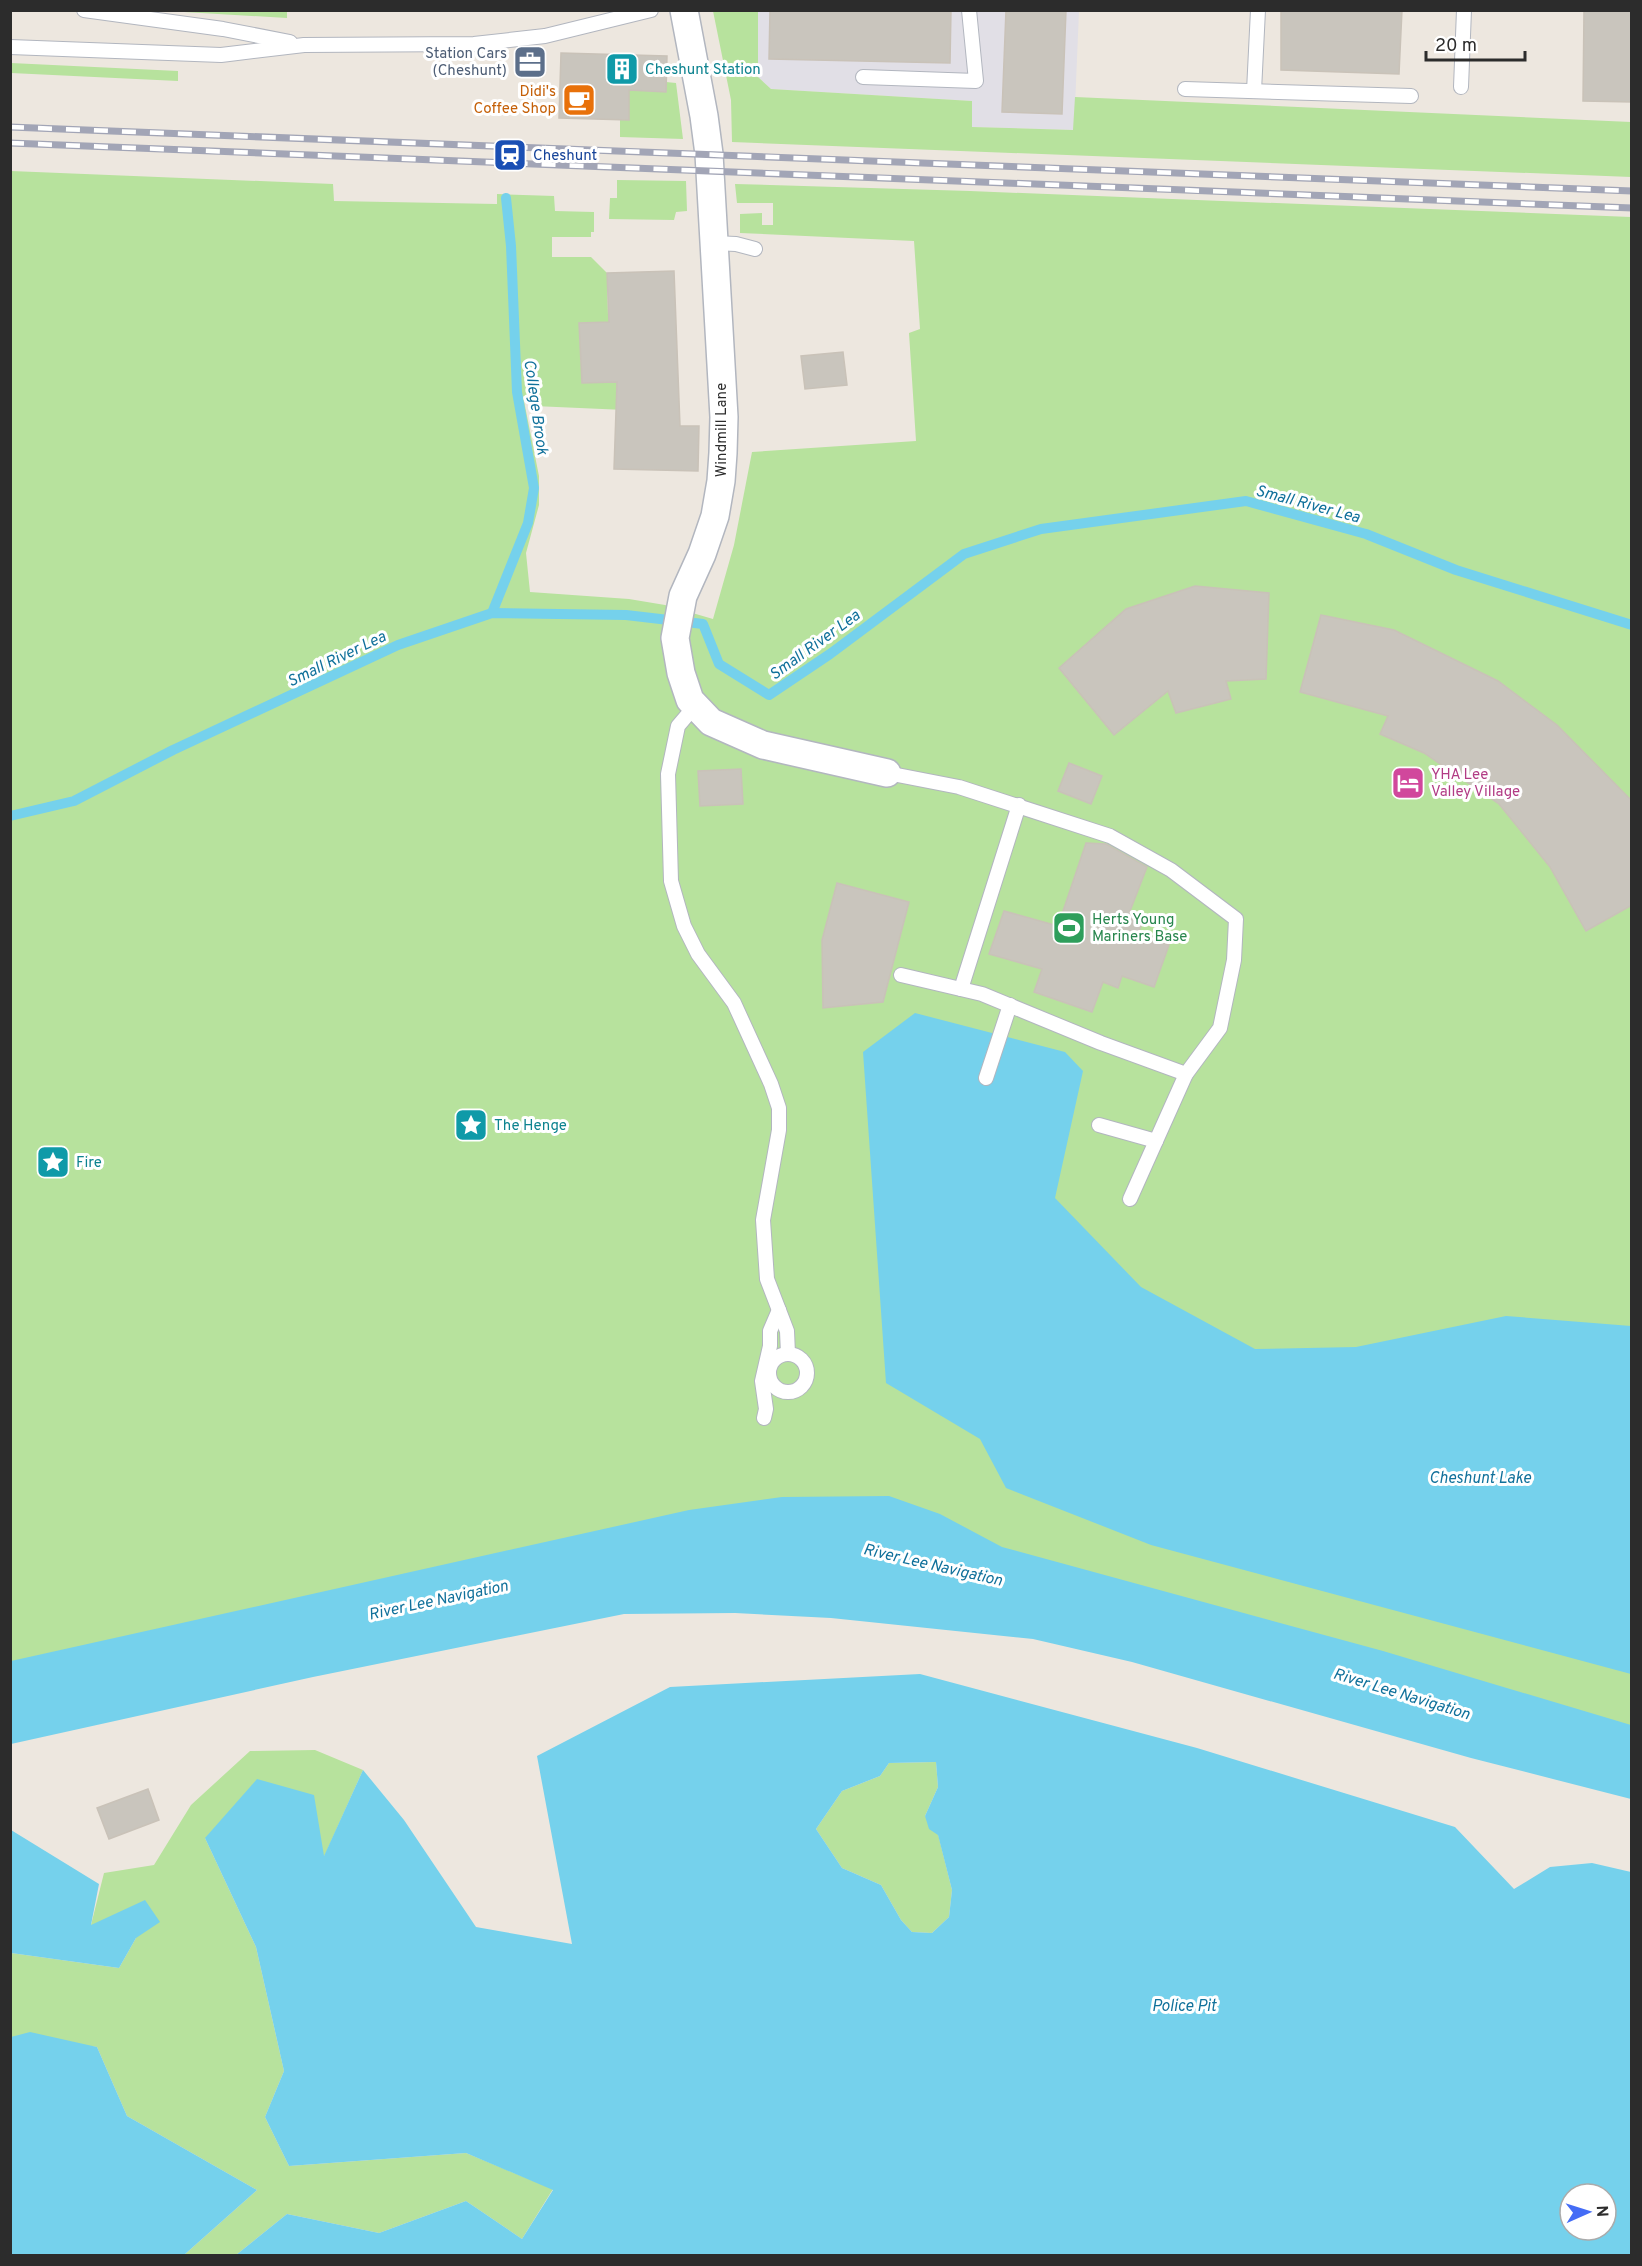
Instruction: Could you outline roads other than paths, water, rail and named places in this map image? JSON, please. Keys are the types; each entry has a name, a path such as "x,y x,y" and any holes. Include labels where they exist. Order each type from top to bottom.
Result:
{"street":[{"name":"Windmill Lane","path":"684,10 705,123 724,417 721,481 715,516 702,554 683,596 675,638 681,673 690,700 711,722 764,745 886,773"}],"lane":[{"path":"84,10 223,29 304,45"},
{"path":"10,47 221,55 304,45 474,44 545,36 651,10"},
{"path":"863,78 976,81 969,10"},
{"path":"1254,92 1258,10"},
{"path":"1461,87 1464,10"},
{"path":"1185,89 1410,96"},
{"path":"713,243 736,244 755,249"},
{"path":"695,706 678,726 668,774 671,881 684,926 698,954 734,1003 771,1084 779,1108 779,1130 763,1220 766,1279 787,1330 788,1354"},
{"path":"886,773 959,787 1110,836 1171,870 1236,919 1234,960 1220,1028 1186,1074 1130,1199"},
{"path":"961,989 1019,805"},
{"path":"901,975 982,994 1101,1043 1186,1074"},
{"path":"986,1078 1010,1005"},
{"path":"1099,1125 1156,1141"},
{"path":"764,1418 766,1408 762,1381 770,1346 770,1331 779,1310"}],"water":[{"name":"Cheshunt Lake","path":"915,1013 1065,1052 1083,1071 1055,1198 1141,1287 1255,1349 1356,1347 1506,1316 1631,1326 1631,1674 1151,1545 1006,1488 980,1439 886,1383 863,1052"},
{"name":"River Lee Navigation","path":"889,1496 940,1514 1002,1547 1383,1651 1631,1725 1631,1799 1471,1758 1132,1662 1033,1639 831,1618 735,1613 624,1614 313,1677 11,1744 11,1661 689,1510 782,1497"},
{"name":"Police Pit","path":"920,1674 1197,1748 1455,1827 1514,1889 1550,1867 1592,1863 1631,1872 1631,2255 236,2255 287,2214 379,2233 466,2201 522,2239 553,2190 466,2153 289,2166 265,2117 284,2071 256,1947 205,1838 257,1779 314,1795 324,1856 363,1770 404,1820 476,1927 572,1944 537,1756 670,1687","holes":["936,1762 938,1787 925,1816 929,1829 938,1835 952,1890 949,1917 932,1933 912,1932 901,1920 881,1885 842,1868 816,1829 842,1791 880,1776 889,1763"]},
{"path":"11,1830 99,1884 91,1925 145,1900 160,1922 136,1938 119,1968 11,1953"},
{"path":"30,2032 97,2047 127,2116 257,2190 184,2255 11,2255 11,2037"}],"waterway":[{"name":"College Brook","path":"492,613 528,523 534,488 517,392 511,246 506,198"},
{"name":"Small River Lea","path":"10,816 74,801 173,750 398,645 492,613 626,615 703,624 719,664 769,695 830,654 964,554 1041,529 1246,501 1366,534 1456,570 1632,625"}],"railway":[{"path":"10,127 1632,191"},
{"path":"10,143 1632,208"}],"place":[{"name":"Station Cars (Cheshunt)","path":"530,62"},
{"name":"Cheshunt Station","path":"622,69"},
{"name":"Didi's Coffee Shop","path":"579,100"},
{"name":"Cheshunt","path":"510,155"},
{"name":"YHA Lee Valley Village","path":"1408,783"},
{"name":"Herts Young Mariners Base","path":"1069,928"},
{"name":"The Henge","path":"471,1125"},
{"name":"Fire","path":"53,1162"}]}
